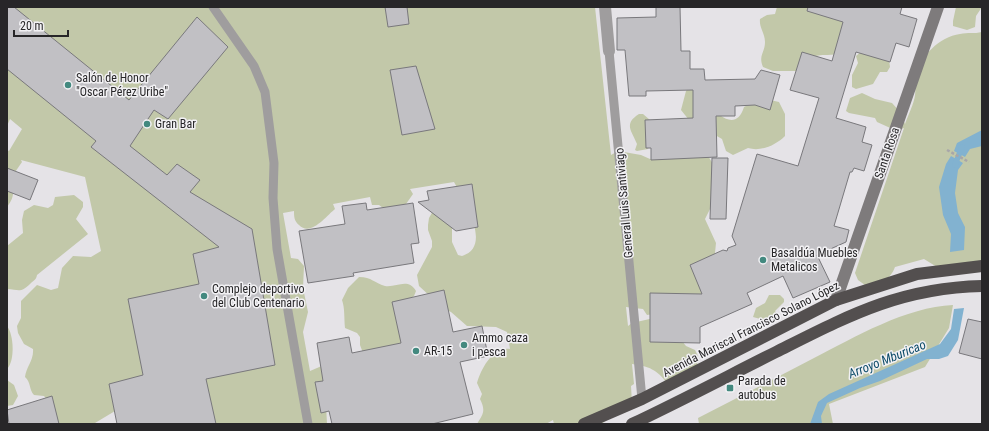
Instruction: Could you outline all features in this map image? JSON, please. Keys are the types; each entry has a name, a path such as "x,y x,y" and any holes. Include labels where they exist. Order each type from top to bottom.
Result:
{"highway":[{"name":"Avenida Mariscal Francisco Solano López","path":"584,424 642,399 836,300 917,274 982,266"},
{"path":"632,424 839,321 879,304 923,292 958,287 982,286"}],"street":[{"name":"General Luis Santiviago","path":"605,7 609,51"},
{"name":"Santa Rosa","path":"836,300 938,7"}],"lane":[{"path":"213,7 254,66 265,92 274,163 273,198 277,249 308,424"},
{"name":"General Luis Santiviago","path":"609,51 642,399"}],"path":[{"path":"947,150 969,162"}],"green space":[{"name":"Complejo deportivo del Club Centenario","path":"7,7 595,7 611,155 618,151 641,155 650,159 705,151 713,164 712,205 705,219 716,243 711,292 654,314 647,315 643,309 626,307 628,326 632,323 654,318 686,346 695,350 698,356 697,366 667,383 652,369 632,364 634,384 631,386 632,403 601,424 554,424 553,420 546,424 477,424 483,410 480,399 482,394 477,383 481,371 493,355 498,351 510,349 507,332 496,327 467,326 451,312 444,309 419,286 417,275 432,247 428,225 429,218 433,211 452,224 452,242 458,255 462,256 471,251 475,243 476,233 473,222 464,200 454,182 410,189 413,194 406,204 386,210 379,205 372,205 370,197 333,204 335,209 318,224 308,229 296,222 294,211 283,213 291,258 298,259 304,266 303,288 308,312 303,332 310,371 324,365 327,424 137,424 120,408 95,423 51,424 49,402 44,396 34,395 25,377 32,357 33,349 24,344 18,333 17,326 21,318 21,301 37,285 51,290 58,288 62,268 73,256 91,257 101,251 85,177 21,160 22,162 11,178 13,193 7,207 7,150 9,151 22,129 10,119 7,126"},
{"path":"777,7 830,7 849,23 839,54 813,57 799,71 773,71 763,67 761,57 765,42 760,25 760,19 767,15 775,14"},
{"path":"956,7 982,7 976,16 975,27 967,30 953,26"},
{"path":"982,32 982,262 945,272 924,259 895,267 888,278 869,288 858,280 855,273 904,128 897,131 877,122 875,118 849,113 846,111 850,98 862,93 875,99 892,103 901,113 905,124 914,98 915,76 926,55 938,43 952,36 963,33"},
{"path":"862,51 889,60 890,67 887,72 880,72 873,84 856,89 852,87 852,75 858,63 856,56"},
{"path":"691,84 709,106 725,118 732,120 739,117 744,107 752,103 761,101 779,102 785,114 785,136 768,147 758,149 748,148 733,155 726,151 722,139 689,120 681,110 686,91"},
{"path":"639,114 643,114 650,120 650,144 648,149 637,151 635,150 637,144 631,131 630,124 631,121"},
{"path":"74,195 83,202 83,207 76,219 88,234 37,275 35,280 25,288 22,290 7,289 7,246 23,233 22,220 24,211 34,205 48,208 53,205 55,197"},
{"path":"359,277 370,279 385,286 406,284 413,287 416,291 414,296 410,299 417,343 363,353 360,345 360,337 357,333 345,328 342,300 348,288"},
{"path":"769,295 780,295 784,299 784,302 775,311 778,316 777,319 768,321 753,317 756,308 765,303"},
{"path":"953,305 949,328 925,367 829,404 833,424 699,424 698,418 881,324 917,311"},
{"path":"7,326 11,335 13,348 10,365 7,369"},
{"path":"7,380 14,385 18,396 13,405 7,406"}],"water":[{"path":"982,130 982,146 970,149 965,157 954,151 957,143"},
{"path":"951,156 963,163 958,170 955,193 958,213 965,227 964,250 950,252 951,234 943,215 939,187 946,164"},
{"path":"964,308 958,340 948,356 939,359 927,359 880,381 860,388 827,403 821,416 822,424 810,424 818,402 829,394 940,344 951,329 954,309"}],"building":[{"path":"7,7 14,7 129,100 197,17 228,47 168,119 154,110 130,146 167,175 177,164 200,180 190,192 252,229 275,365 206,379 216,424 117,424 109,384 143,375 128,299 199,284 193,254 219,247 91,147 96,141 7,69"},
{"path":"385,7 407,7 409,24 388,27"},
{"path":"656,7 680,7 681,51 690,51 690,69 704,69 705,80 755,79 761,70 780,75 770,110 755,105 735,106 735,116 716,116 717,157 651,160 651,148 646,148 645,120 693,118 693,90 646,91 646,96 629,96 625,50 617,50 617,18 656,17"},
{"path":"808,7 902,7 900,14 917,19 909,47 896,43 890,62 856,52 836,118 866,127 862,142 872,145 864,171 854,168 852,172 850,172 834,226 849,230 846,242 817,255 830,282 793,298 783,276 747,293 752,304 700,327 700,343 650,342 650,293 702,294 690,265 723,250 727,251 728,248 736,245 732,236 757,154 798,166 819,98 790,90 802,52 832,61 843,22 807,11"},
{"path":"416,66 435,129 402,135 390,70"},
{"path":"712,158 728,158 726,219 710,219"},
{"path":"7,168 38,180 30,200 7,191"},
{"path":"472,184 478,227 456,231 418,202 429,200 427,191"},
{"path":"366,203 367,210 413,203 419,243 411,244 414,263 353,273 354,276 308,283 299,231 345,224 342,206"},
{"path":"444,290 453,332 482,326 488,356 460,362 473,414 432,424 332,424 329,411 321,413 315,382 323,381 317,343 349,337 352,353 401,343 392,302"},
{"path":"968,319 982,322 982,359 959,353"},
{"path":"52,396 59,424 9,424 7,410"}],"waterway":[{"name":"Arroyo Mburicao","path":"955,165 962,147"}],"place":[{"name":"Salón de Honor \"Oscar Pérez Uribe\"","path":"68,85"},
{"name":"Gran Bar","path":"147,124"},
{"name":"Basaldúa Muebles Metalicos","path":"763,260"},
{"name":"Complejo deportivo del Club Centenario","path":"204,296"},
{"name":"Ammo caza i pesca","path":"464,345"},
{"name":"AR-15","path":"416,351"},
{"name":"Parada de autobus","path":"730,388"}]}
